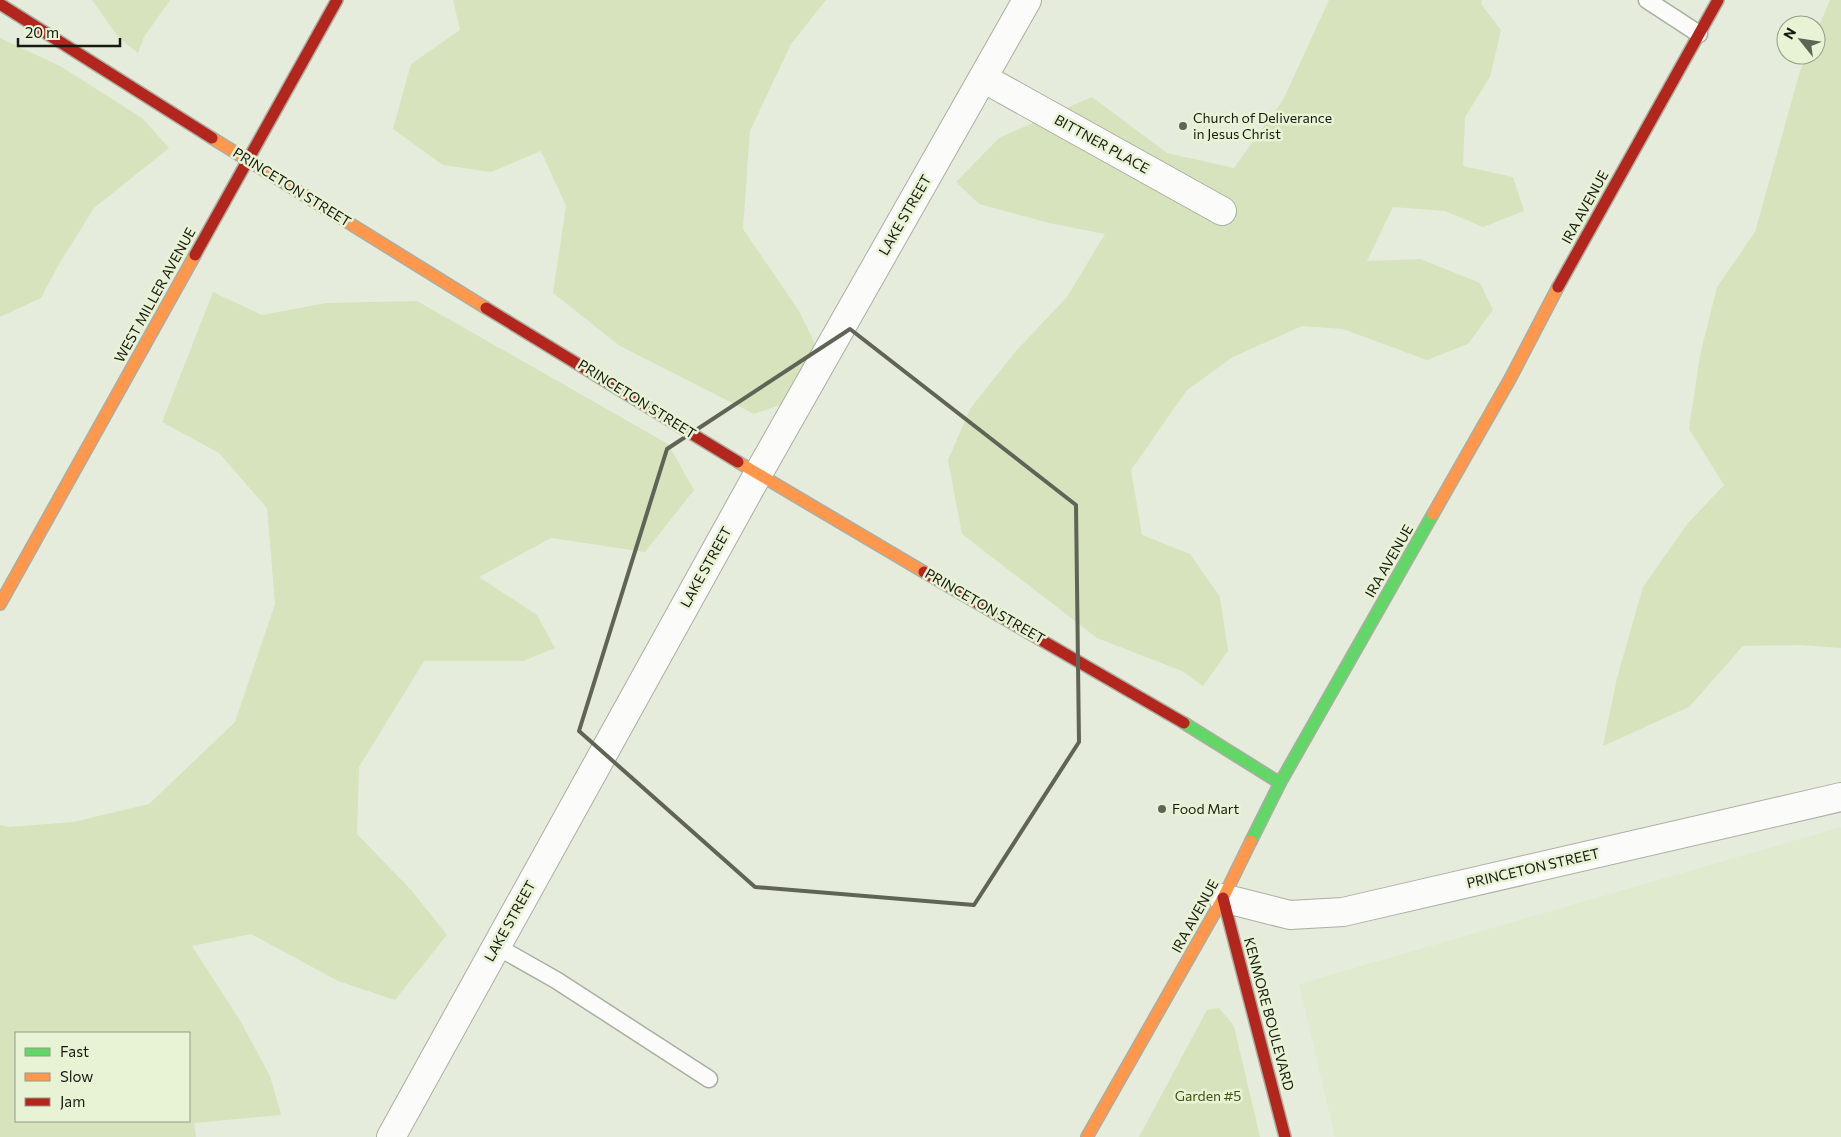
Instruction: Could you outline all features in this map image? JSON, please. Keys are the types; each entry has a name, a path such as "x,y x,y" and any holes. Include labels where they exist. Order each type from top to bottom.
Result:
{"street":[{"name":"WEST MILLER AVENUE","path":"0,604 337,0"},
{"name":"LAKE STREET","path":"391,1137 758,474 1027,0"},
{"name":"IRA AVENUE","path":"1087,1137 1223,898 1280,783 1510,379 1558,285 1718,0"},
{"name":"PRINCETON STREET","path":"0,4 247,160 758,474 1182,720 1280,783"},
{"name":"BITTNER PLACE","path":"983,78 1222,211"},
{"name":"PRINCETON STREET","path":"1223,898 1290,915 1343,912 1841,797"},
{"name":"KENMORE BOULEVARD","path":"1223,898 1285,1137"}],"lane":[{"path":"1647,0 1699,34"},
{"path":"496,946 556,980 709,1079"}],"highlighted area":[{"path":"850,329 1076,505 1079,742 974,905 755,887 579,731 667,449"}],"shaded area":[{"path":"1841,827 1841,1137 1335,1137 1299,984"}],"green space":[{"path":"92,0 170,0 144,37 138,53 118,37"},
{"path":"453,0 826,0 791,44 750,131 743,229 799,311 823,360 780,405 754,414 620,346 553,293 566,206 541,151 491,172 443,165 393,129 411,64 460,30"},
{"path":"1329,0 1482,0 1481,4 1501,30 1490,77 1465,117 1463,166 1513,177 1524,211 1483,227 1445,211 1393,207 1367,261 1420,259 1480,283 1493,310 1468,344 1427,360 1343,329 1302,326 1233,357 1187,390 1131,470 1142,535 1190,554 1220,597 1228,651 1203,686 1182,671 1097,638 962,534 948,460 970,409 1015,352 1067,297 1105,234 1049,223 979,204 956,182 999,138 1092,97 1167,153 1234,168 1283,100"},
{"path":"1830,0 1841,0 1841,648 1801,645 1743,646 1689,707 1603,746 1617,678 1643,587 1688,523 1724,485 1689,429 1700,355 1717,287 1755,232 1800,71 1803,65 1826,65 1826,15 1824,15"},
{"path":"0,38 60,66 142,118 169,148 94,208 59,264 41,298 0,317"},
{"path":"213,292 262,315 326,303 417,301 668,444 694,490 645,552 551,538 479,577 537,615 555,648 523,661 424,661 359,767 357,834 412,891 447,935 395,1000 338,981 251,934 192,946 241,1022 270,1076 281,1115 194,1123 196,1137 0,1137 0,825 9,827 73,822 149,804 235,722 275,604 267,508 219,453 162,422"},
{"name":"Garden #5","path":"1219,1008 1234,1026 1260,1137 1139,1137 1207,1010"}],"traffic: fast":[{"path":"1251,841 1280,783 1433,514"},
{"path":"1184,723 1280,783"}],"traffic: slow":[{"path":"212,138 486,308"},
{"path":"0,604 195,255"},
{"path":"1433,514 1510,379 1558,287"},
{"path":"738,462 924,572"},
{"path":"1087,1137 1223,898 1251,841"}],"traffic: jam":[{"path":"195,255 337,0"},
{"path":"1558,287 1718,0"},
{"path":"0,4 212,138"},
{"path":"486,308 738,462"},
{"path":"924,572 1184,723"},
{"path":"1223,898 1285,1137"}],"place":[{"name":"Church of Deliverance in Jesus Christ","path":"1183,126"},
{"name":"Food Mart","path":"1162,809"}]}
